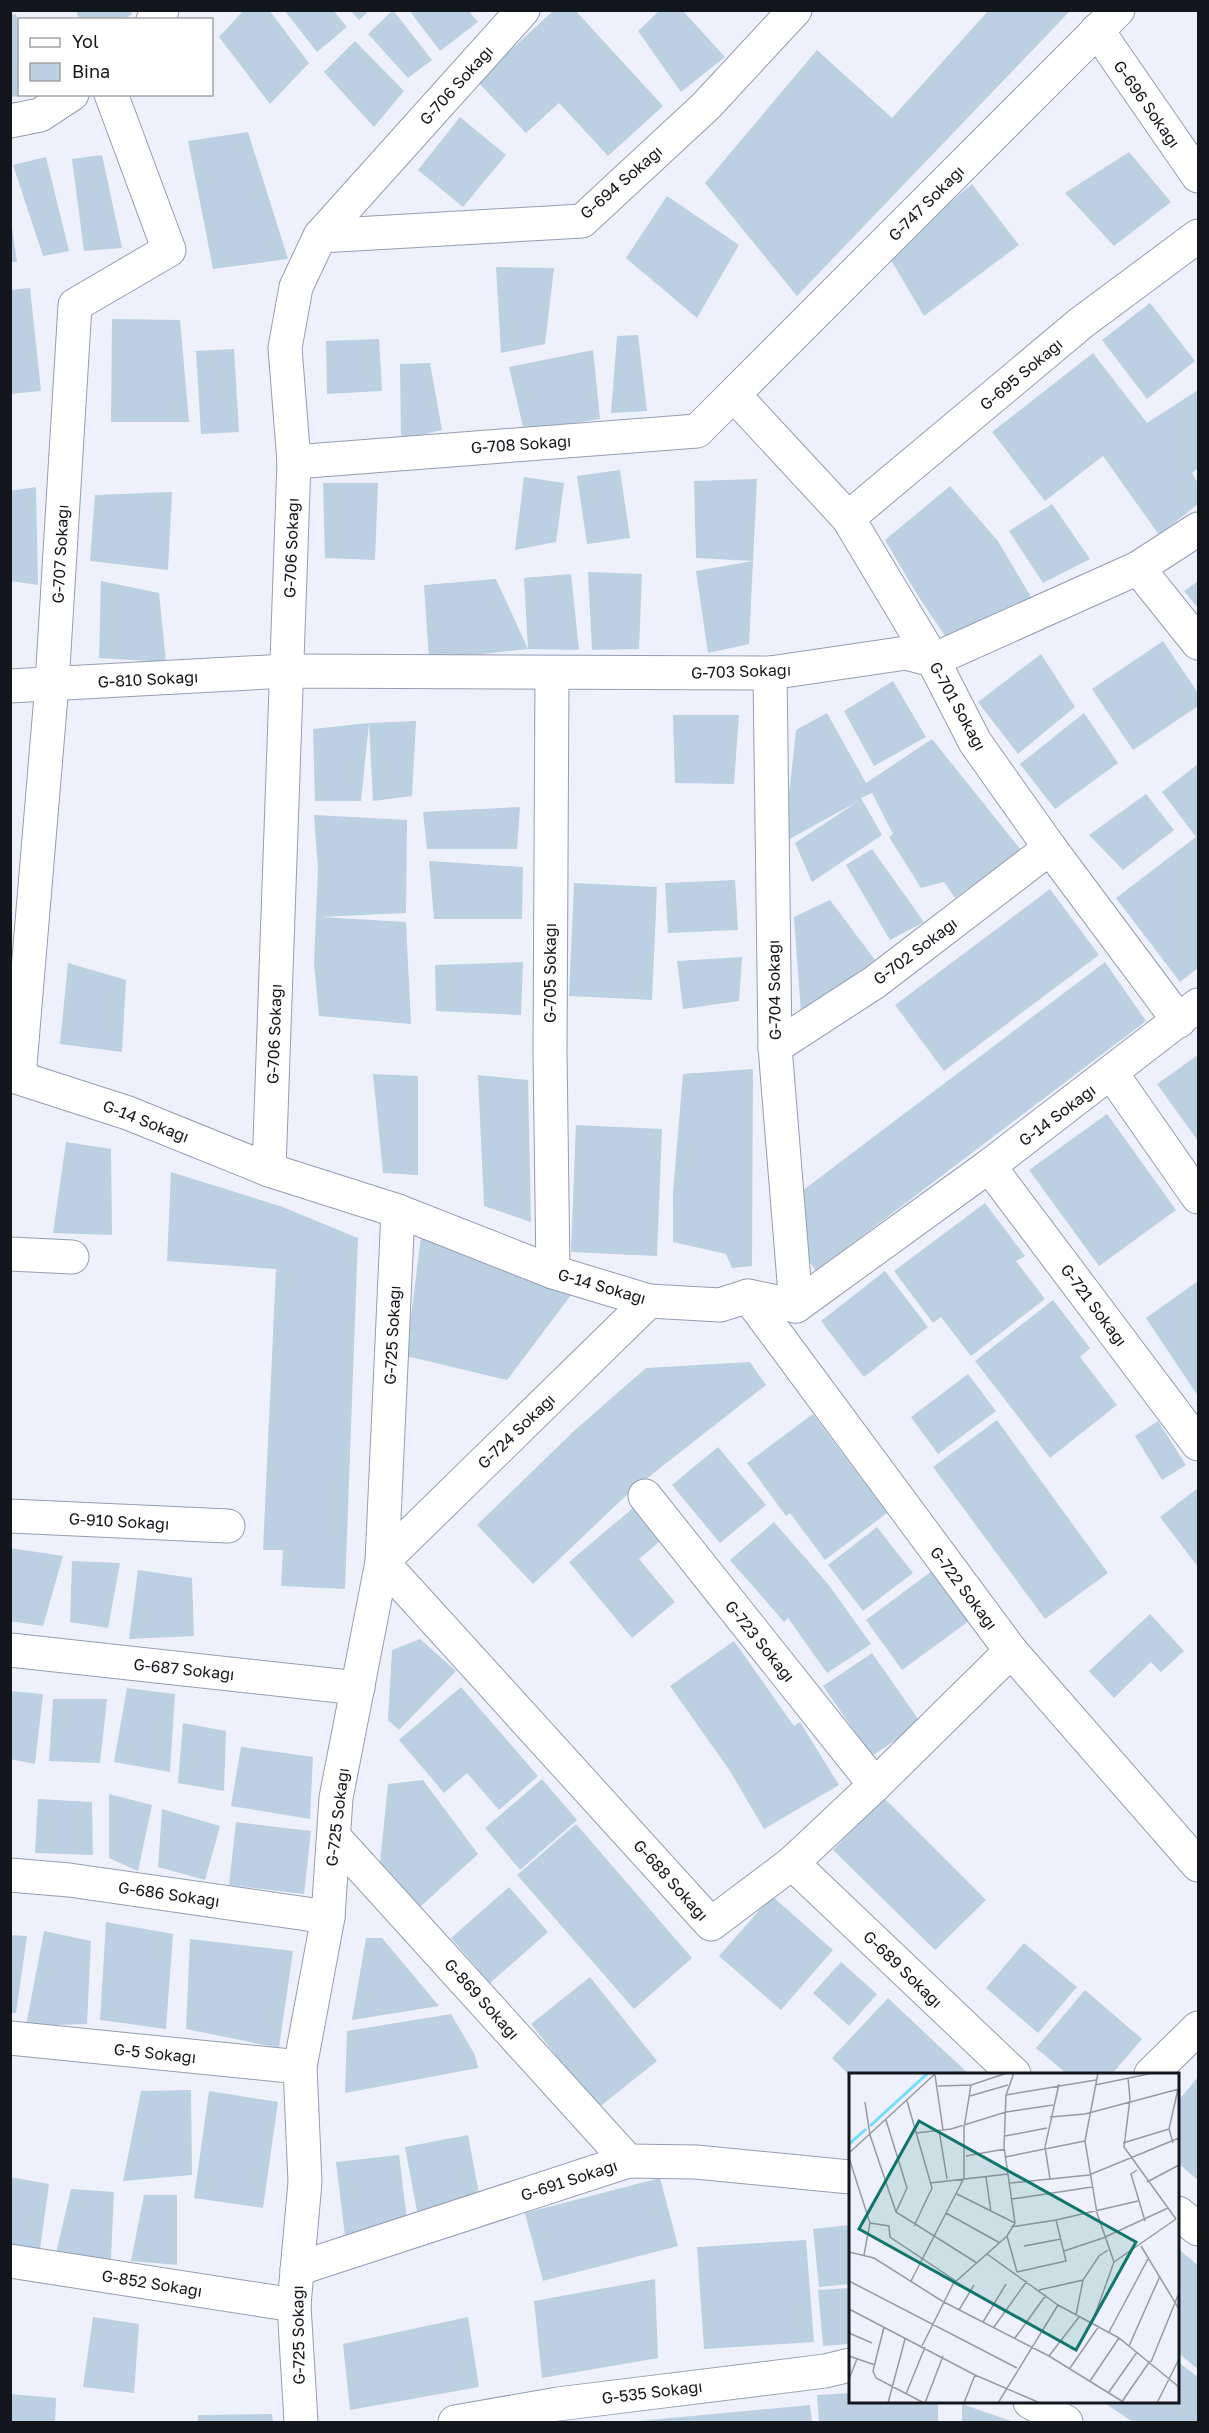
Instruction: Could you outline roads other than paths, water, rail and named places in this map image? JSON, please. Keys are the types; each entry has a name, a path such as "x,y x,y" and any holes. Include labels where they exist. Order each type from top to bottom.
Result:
{"street":[{"name":"G-706 Sokağı","path":"269,1170 294,462 285,348 296,287 320,236 523,10"},
{"name":"G-694 Sokağı","path":"320,236 582,221 706,106 795,10"},
{"name":"G-696 Sokağı","path":"1107,20 1198,176"},
{"name":"G-747 Sokağı","path":"734,395 1107,20"},
{"path":"10,122 40,115 69,96"},
{"name":"G-707 Sokağı","path":"15,1076 52,684 75,305 169,250 112,96"},
{"name":"G-695 Sokağı","path":"848,518 1081,323 1198,236"},
{"name":"G-708 Sokağı","path":"294,462 697,431 734,395"},
{"name":"G-701 Sokağı","path":"734,395 848,518 933,660 975,742 1050,848 1189,1013"},
{"path":"933,660 1138,568 1198,530"},
{"path":"1138,568 1198,643"},
{"name":"G-703 Sokağı","path":"286,671 552,674 770,673 906,653 933,660"},
{"name":"G-810 Sokağı","path":"10,686 286,671"},
{"name":"G-704 Sokağı","path":"770,673 775,1047 796,1306"},
{"name":"G-705 Sokağı","path":"552,674 550,1052 553,1272"},
{"name":"G-702 Sokağı","path":"775,1047 875,982 1050,848"},
{"name":"G-14 Sokağı","path":"15,1076 128,1113 269,1170 398,1212 553,1272 649,1301 720,1305 747,1296 796,1306 989,1166 1189,1013"},
{"path":"1112,1074 1198,1197"},
{"name":"G-721 Sokağı","path":"989,1166 1198,1444"},
{"name":"G-725 Sokağı","path":"301,2422 294,2305 304,2182 300,2067 328,1917 336,1798 382,1562 398,1212"},
{"path":"10,1254 72,1257"},
{"name":"G-722 Sokağı","path":"747,1296 1011,1651 1198,1865"},
{"name":"G-724 Sokağı","path":"382,1562 649,1301"},
{"name":"G-723 Sokağı","path":"645,1496 875,1785"},
{"name":"G-910 Sokağı","path":"10,1516 228,1526"},
{"name":"G-688 Sokağı","path":"382,1562 711,1924 792,1863 1011,1651"},
{"name":"G-687 Sokağı","path":"10,1650 358,1688"},
{"name":"G-869 Sokağı","path":"335,1838 628,2161"},
{"name":"G-689 Sokağı","path":"792,1863 1013,2073"},
{"name":"G-686 Sokağı","path":"10,1875 69,1880 328,1917"},
{"path":"1152,2073 1198,2028"},
{"name":"G-5 Sokağı","path":"10,2038 300,2067"},
{"name":"G-691 Sokağı","path":"297,2270 628,2161 696,2162 849,2177"},
{"path":"1179,2214 1198,2229"},
{"name":"G-852 Sokağı","path":"10,2261 294,2305"},
{"name":"G-535 Sokağı","path":"455,2422 558,2404 825,2371 849,2365"},
{"path":"1032,2403 1066,2422"}]}
